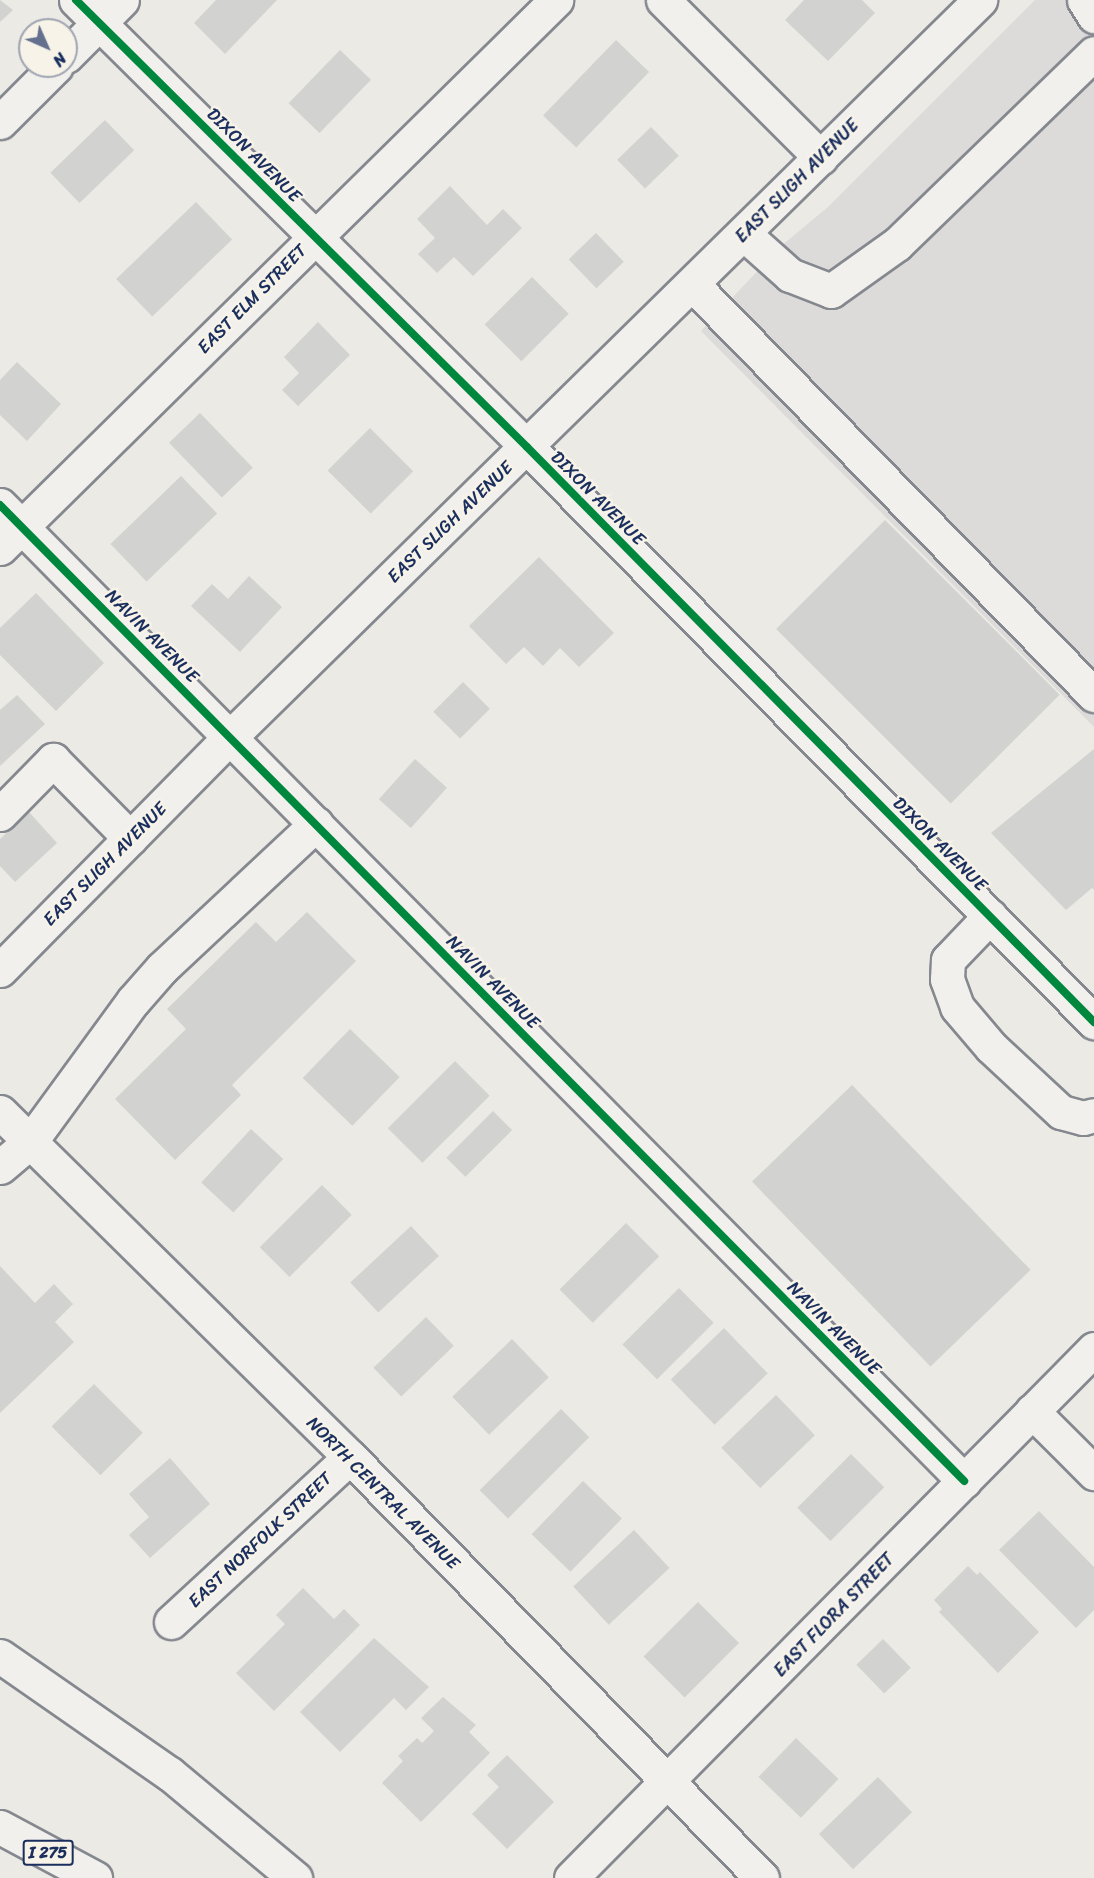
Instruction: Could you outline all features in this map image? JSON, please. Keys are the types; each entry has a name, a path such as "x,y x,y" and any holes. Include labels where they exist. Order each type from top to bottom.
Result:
{"main road":[{"name":"DIXON AVENUE","path":"76,0 527,447 1094,1022"},
{"path":"78,44 123,0"},
{"name":"EAST ELM STREET","path":"7,526 315,237 556,0"},
{"path":"663,0 821,158"},
{"name":"EAST SLIGH AVENUE","path":"5,956 130,838 980,0"},
{"path":"1084,0 1094,16"},
{"path":"744,234 790,275 831,291 897,244 1094,53"},
{"path":"0,122 44,78"},
{"path":"692,284 1094,695"},
{"name":"NAVIN AVENUE","path":"7,526 230,737 964,1482"},
{"path":"0,814 53,760 130,838"},
{"path":"0,1167 30,1142 97,1048 162,968 316,824"},
{"path":"990,916 948,960 947,979 957,1007 991,1047 1061,1112 1083,1118 1094,1115"},
{"name":"NORTH CENTRAL AVENUE","path":"0,1112 350,1458 762,1878"},
{"name":"EAST FLORA STREET","path":"571,1878 1094,1349"},
{"path":"1032,1411 1094,1473"},
{"name":"EAST NORFOLK STREET","path":"171,1622 350,1458"},
{"path":"0,1656 170,1774 295,1878"},
{"name":"I 275","path":"0,1827 95,1878"}],"shaded area":[{"path":"1035,0 1094,0 1094,727 701,331 781,246 828,207"}],"building":[{"path":"0,0 13,10 0,22"},
{"path":"216,0 277,0 225,54 194,23"},
{"path":"804,0 862,0 875,13 828,61 785,20"},
{"path":"616,40 649,72 576,147 543,116"},
{"path":"340,50 371,80 320,133 289,103"},
{"path":"105,120 134,150 80,203 50,173"},
{"path":"651,127 679,156 645,188 617,160"},
{"path":"450,186 487,225 503,209 522,228 473,276 454,257 437,273 418,254 435,238 417,219"},
{"path":"196,202 232,239 152,317 116,279"},
{"path":"596,233 624,262 596,288 569,259"},
{"path":"532,277 569,314 521,361 485,324"},
{"path":"318,322 350,355 298,406 282,390 299,373 284,357"},
{"path":"17,362 61,404 27,441 0,415 0,380"},
{"path":"200,413 253,468 222,498 169,443"},
{"path":"370,428 413,471 371,514 328,470"},
{"path":"181,476 217,513 147,581 111,544"},
{"path":"885,520 1060,695 951,804 776,629"},
{"path":"539,557 614,633 579,667 560,648 543,666 524,647 506,664 469,626"},
{"path":"249,576 282,607 240,652 191,606 212,584 228,599"},
{"path":"36,593 104,663 56,711 0,655 0,628"},
{"path":"463,682 490,709 460,739 433,712"},
{"path":"17,695 45,724 0,766 0,710"},
{"path":"1094,749 1094,890 1092,888 1066,910 991,833"},
{"path":"415,759 447,788 411,828 379,799"},
{"path":"29,812 57,843 15,882 0,866 0,839"},
{"path":"307,912 356,961 232,1085 241,1095 175,1160 115,1099 186,1029 167,1009 256,922 276,942"},
{"path":"350,1029 400,1077 352,1126 303,1078"},
{"path":"455,1061 490,1096 422,1163 388,1128"},
{"path":"852,1085 1031,1270 931,1366 752,1182"},
{"path":"493,1111 512,1130 465,1177 446,1158"},
{"path":"251,1129 283,1159 233,1212 201,1182"},
{"path":"322,1185 352,1215 289,1277 260,1247"},
{"path":"626,1223 659,1256 593,1323 560,1289"},
{"path":"411,1226 439,1256 378,1313 350,1283"},
{"path":"0,1266 35,1303 54,1284 73,1304 55,1322 74,1342 0,1413"},
{"path":"679,1288 714,1323 657,1379 622,1345"},
{"path":"426,1317 454,1346 401,1396 373,1368"},
{"path":"724,1328 768,1373 715,1425 671,1379"},
{"path":"512,1339 549,1377 489,1435 452,1397"},
{"path":"94,1384 143,1433 100,1475 52,1426"},
{"path":"776,1395 815,1435 760,1488 721,1448"},
{"path":"561,1409 589,1437 508,1519 480,1490"},
{"path":"851,1454 884,1487 830,1541 797,1508"},
{"path":"170,1458 210,1504 150,1558 129,1535 149,1517 129,1494"},
{"path":"583,1481 622,1519 570,1572 532,1534"},
{"path":"1039,1511 1094,1567 1094,1610 1076,1628 999,1550"},
{"path":"634,1530 669,1568 609,1625 573,1587"},
{"path":"968,1566 977,1575 980,1572 1039,1632 998,1673 939,1612 942,1609 934,1600"},
{"path":"303,1588 334,1619 344,1609 360,1625 274,1711 236,1673 285,1624 276,1615"},
{"path":"698,1602 739,1643 685,1697 644,1656"},
{"path":"374,1638 429,1687 406,1710 394,1698 340,1752 300,1712"},
{"path":"883,1639 911,1668 884,1693 856,1665"},
{"path":"443,1697 476,1725 469,1732 490,1753 421,1822 382,1783 403,1761 398,1756 417,1738 422,1743 434,1731 421,1718"},
{"path":"796,1738 838,1779 801,1818 758,1777"},
{"path":"507,1755 554,1802 507,1849 472,1814 499,1787 487,1775"},
{"path":"878,1777 912,1812 853,1869 819,1834"}],"cycle path":[{"path":"76,0 527,447 1094,1022"},
{"path":"0,505 964,1481"}]}
